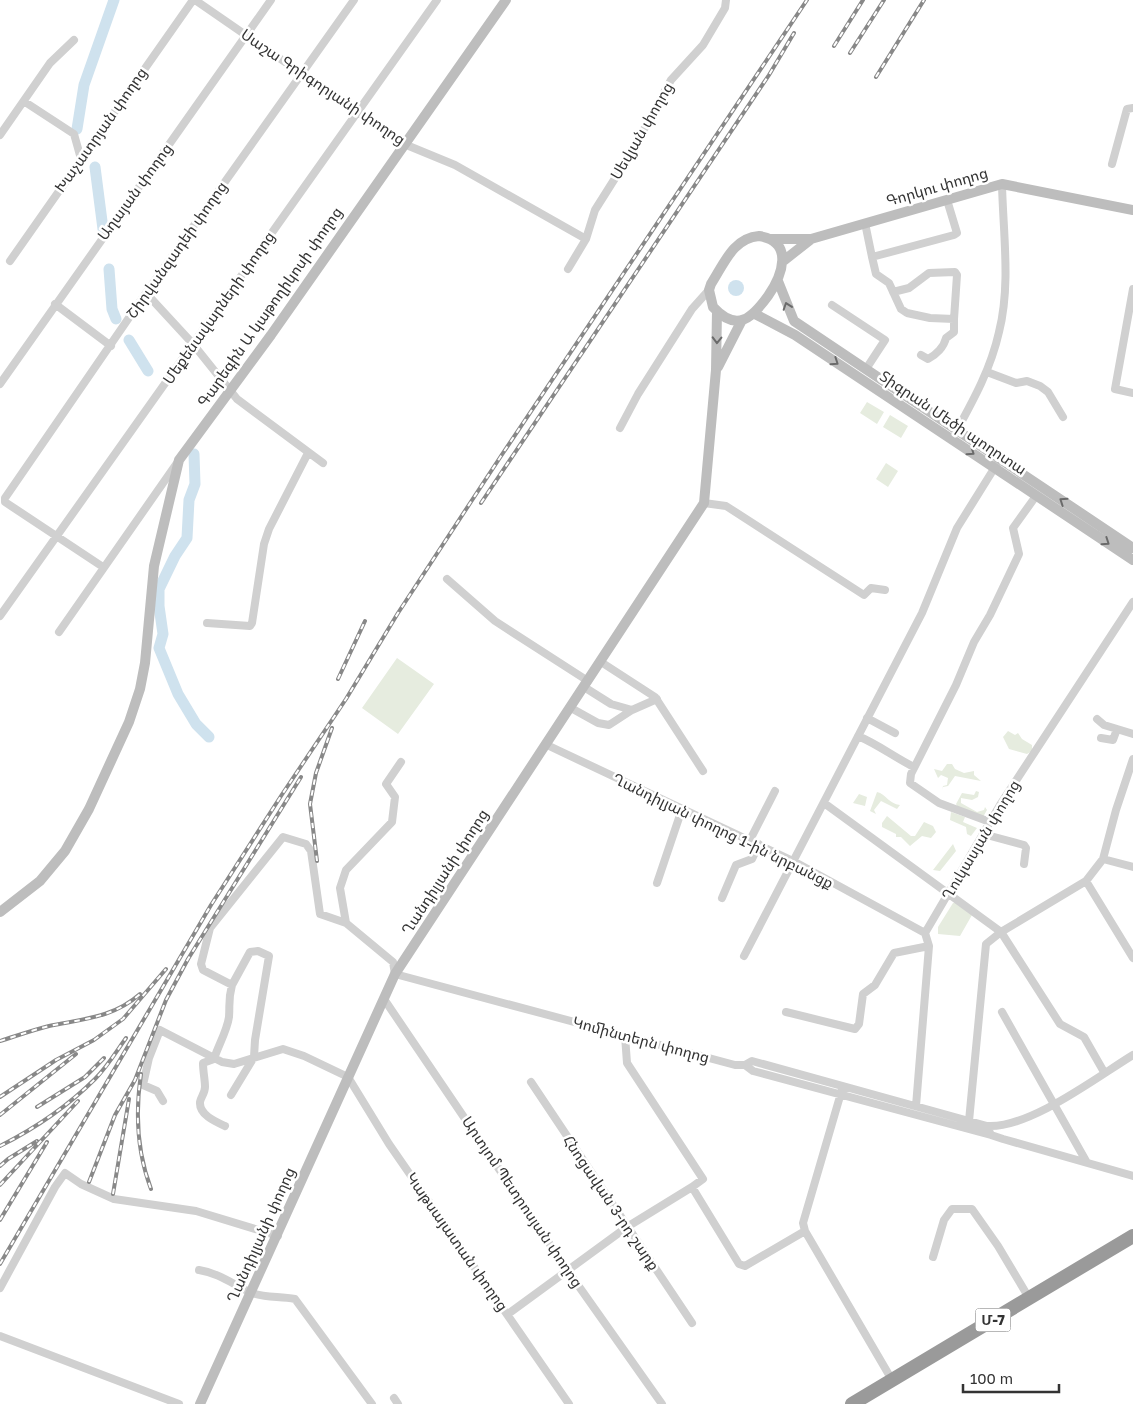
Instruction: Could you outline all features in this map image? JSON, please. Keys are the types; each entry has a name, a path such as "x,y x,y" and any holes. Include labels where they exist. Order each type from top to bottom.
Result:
{"highway":[{"name":"Մ-7","path":"852,1404 1133,1236"}],"main road":[{"name":"Գարեգին Ա կաթողիկոսի փողոց","path":"179,460 232,389 506,0"},
{"name":"Գորկու փողոց","path":"769,239 810,240 1002,184 1133,210"},
{"path":"752,236 769,239 778,247 782,262 778,281 755,314 742,320 730,319 717,311 711,303 709,290 738,243 744,238 752,236"},
{"name":"Գորկու փողոց","path":"782,262 810,240"},
{"name":"Տիգրան Մեծի պողոտա","path":"778,281 794,321 957,430 1036,496 1133,560"},
{"name":"Ղանդիլյանի փողոց","path":"200,1404 278,1236 395,974 704,503 716,370 717,311"},
{"name":"Տիգրան Մեծի պողոտա","path":"755,314 795,335 1133,548"},
{"name":"Ղանդիլյանի փողոց","path":"716,370 742,320"},
{"path":"0,912 40,881 65,851 89,810 129,722 140,689 145,663 154,566 179,460"}],"street":[{"name":"Սաշա Գրիգորյանի փողոց","path":"194,0 404,144 455,165 586,239"},
{"name":"Խաչատրյան փողոց","path":"10,261 194,0"},
{"name":"Աղայան փողոց","path":"0,384 271,0"},
{"name":"Շիրվանզադեի փողոց","path":"57,536 5,502 5,498 146,293 354,0"},
{"name":"Մեքենավարների փողոց","path":"0,616 437,0"},
{"name":"Սեվյան փողոց","path":"568,269 586,239 595,210 631,153 671,80 703,45 725,8 726,0"},
{"path":"0,135 25,102 50,63 74,40"},
{"path":"25,102 74,134 81,159"},
{"path":"1112,164 1127,109 1129,106 1133,108"},
{"path":"957,430 987,372 999,331 1005,289 1002,184"},
{"path":"872,257 957,233 947,200"},
{"path":"865,223 876,274 887,280 901,310 907,313 954,319"},
{"path":"894,292 909,288 929,273 955,272 957,275 954,332 946,338 944,344 933,357 928,359 921,356"},
{"path":"620,428 638,394 688,316 709,290"},
{"path":"1133,290 1115,389 1133,393"},
{"path":"146,293 247,407 323,463"},
{"path":"55,304 111,346"},
{"path":"832,305 885,340 866,369"},
{"path":"987,372 1016,383 1027,381 1040,386 1048,392 1063,417"},
{"path":"207,623 250,626 252,623 264,544 308,453"},
{"name":"Գարեգին Ա կաթողիկոսի փողոց","path":"59,632 179,460"},
{"path":"744,956 867,718 882,694 922,613 957,528 997,463"},
{"path":"990,822 939,803 910,783 914,767 956,685 974,642 990,615 1018,554 1013,528 1036,496"},
{"path":"704,503 726,506 864,595 871,588 885,590"},
{"path":"57,536 103,568"},
{"path":"447,579 495,621 586,684 611,704 632,710"},
{"name":"Ղուկասյան փողոց","path":"925,933 990,822 1133,602"},
{"path":"601,662 656,699 703,771"},
{"path":"571,708 598,723 609,725 632,710 656,699"},
{"path":"867,718 895,733"},
{"path":"1097,719 1109,727 1133,734"},
{"path":"1109,727 1103,738 1114,740 1118,729"},
{"path":"858,736 889,750 897,758 914,767"},
{"name":"Ղանդիլյան փողոց 1-ին նրբանցք","path":"547,745 759,844 925,933"},
{"path":"969,1121 986,944 1001,932 1086,881 1103,859 1116,810 1133,759"},
{"path":"346,923 340,888 346,870 392,822 396,798 386,784 401,762"},
{"path":"750,840 775,791"},
{"path":"824,803 1001,932 1060,1024 1063,1028 1084,1037 1104,1072"},
{"path":"657,883 682,809"},
{"path":"983,834 1024,845 1026,848 1024,864"},
{"path":"232,985 203,970 201,964 206,953 210,928 283,837 306,844 311,851 320,914 346,923 393,962 395,974"},
{"path":"722,898 736,865 752,859 759,844"},
{"path":"1103,859 1133,867"},
{"path":"1086,881 1133,958"},
{"path":"916,1106 929,946 925,933"},
{"path":"786,1012 855,1030 859,1024 863,994 875,985 894,953 929,946"},
{"path":"225,1126 202,1111 200,1103 205,1086 202,1076 204,1063 214,1059 229,1017 228,1001 232,985 250,952 258,951 269,956 254,1057 232,1095"},
{"name":"Կոմինտերն փողոց","path":"395,974 735,1066 744,1066 752,1061 987,1126"},
{"name":"Արտյոմ Պետրոսյան փողոց","path":"384,999 568,1271 662,1404"},
{"path":"1002,1012 1086,1161"},
{"path":"163,1101 157,1091 143,1085 149,1058 160,1030 214,1059 234,1064 283,1050 304,1056 348,1078"},
{"path":"508,1314 627,1227 703,1180 627,1063 625,1036"},
{"path":"991,1135 987,1126 1000,1127 1054,1104 1133,1055"},
{"path":"744,1066 753,1071 1086,1161 1133,1176"},
{"name":"Կաթսայատան փողոց","path":"348,1078 389,1144 570,1404"},
{"name":"Հնոցավան 3-րդ շարք","path":"531,1082 692,1323"},
{"path":"842,1086 803,1223 805,1231 892,1380"},
{"path":"0,1288 54,1187 65,1173 80,1184 114,1199 196,1211 278,1236"},
{"path":"692,1186 739,1264 745,1266 805,1231"},
{"path":"933,1256 944,1220 952,1209 972,1208 998,1246 1029,1298"},
{"path":"199,1270 232,1281 252,1292 268,1297 295,1299 372,1404"},
{"path":"0,1336 179,1404"}],"shaded area":[{"path":"867,402 884,412 877,424 860,413"},
{"path":"890,415 908,426 901,438 883,427"},
{"path":"886,463 898,471 888,487 876,479"},
{"path":"397,658 434,684 398,734 362,708"},
{"path":"1008,731 1015,735 1018,733 1022,739 1032,745 1032,751 1027,754 1009,749 1003,737"},
{"path":"947,764 952,764 955,769 964,773 974,771 974,775 981,781 955,776 948,786 943,787 942,790 943,786 947,785 948,778 941,775 938,778 934,769 942,771"},
{"path":"976,791 979,792 978,797 972,800 961,798 961,803 977,812 984,810 985,807 987,810 983,817 958,808 956,804 962,793 974,795"},
{"path":"877,792 893,803 900,805 897,809 881,801 874,810 876,814 870,811"},
{"path":"859,794 867,797 865,806 853,803"},
{"path":"951,812 965,817 963,822 977,828 971,836 967,834 966,827 950,820"},
{"path":"887,816 911,836 915,836 924,822 933,826 936,832 931,838 922,836 910,846 901,837 896,837 896,834 882,827 882,823"},
{"path":"953,844 956,851 940,871 933,870"},
{"path":"953,903 956,903 972,915 960,936 938,934 938,927"}],"water":[{"path":"736,280 742,282 744,288 742,294 736,296 730,294 728,288 730,282"}],"waterway":[{"path":"77,129 84,85 114,0"},
{"path":"95,167 103,229"},
{"path":"109,269 112,309 116,319"},
{"path":"129,340 148,371"},
{"path":"194,454 195,484 189,500 187,538 175,556 159,589 159,606 163,634 159,648 178,694 196,724 209,737"}],"railway":[{"path":"0,1264 211,905 346,699 398,613 501,456 807,0"},
{"path":"834,46 863,0"},
{"path":"850,53 884,0"},
{"path":"876,77 924,0"},
{"path":"481,503 769,75 794,33"},
{"path":"338,679 365,621"},
{"path":"317,861 310,804 316,773 332,728"},
{"path":"89,1182 115,1115 135,1080 166,1000 188,959 301,777"},
{"path":"0,1097 56,1060 94,1040 123,1019 166,969"},
{"path":"0,1041 49,1026 108,1013 130,1002 140,994"},
{"path":"0,1146 62,1108 85,1089 99,1074 126,1038"},
{"path":"0,1115 76,1054"},
{"path":"37,1107 85,1077 104,1058"},
{"path":"141,1074 138,1133 146,1175 151,1189"},
{"path":"113,1194 129,1099"},
{"path":"0,1185 78,1101"},
{"path":"0,1166 37,1141"},
{"path":"0,1220 47,1142"}]}
